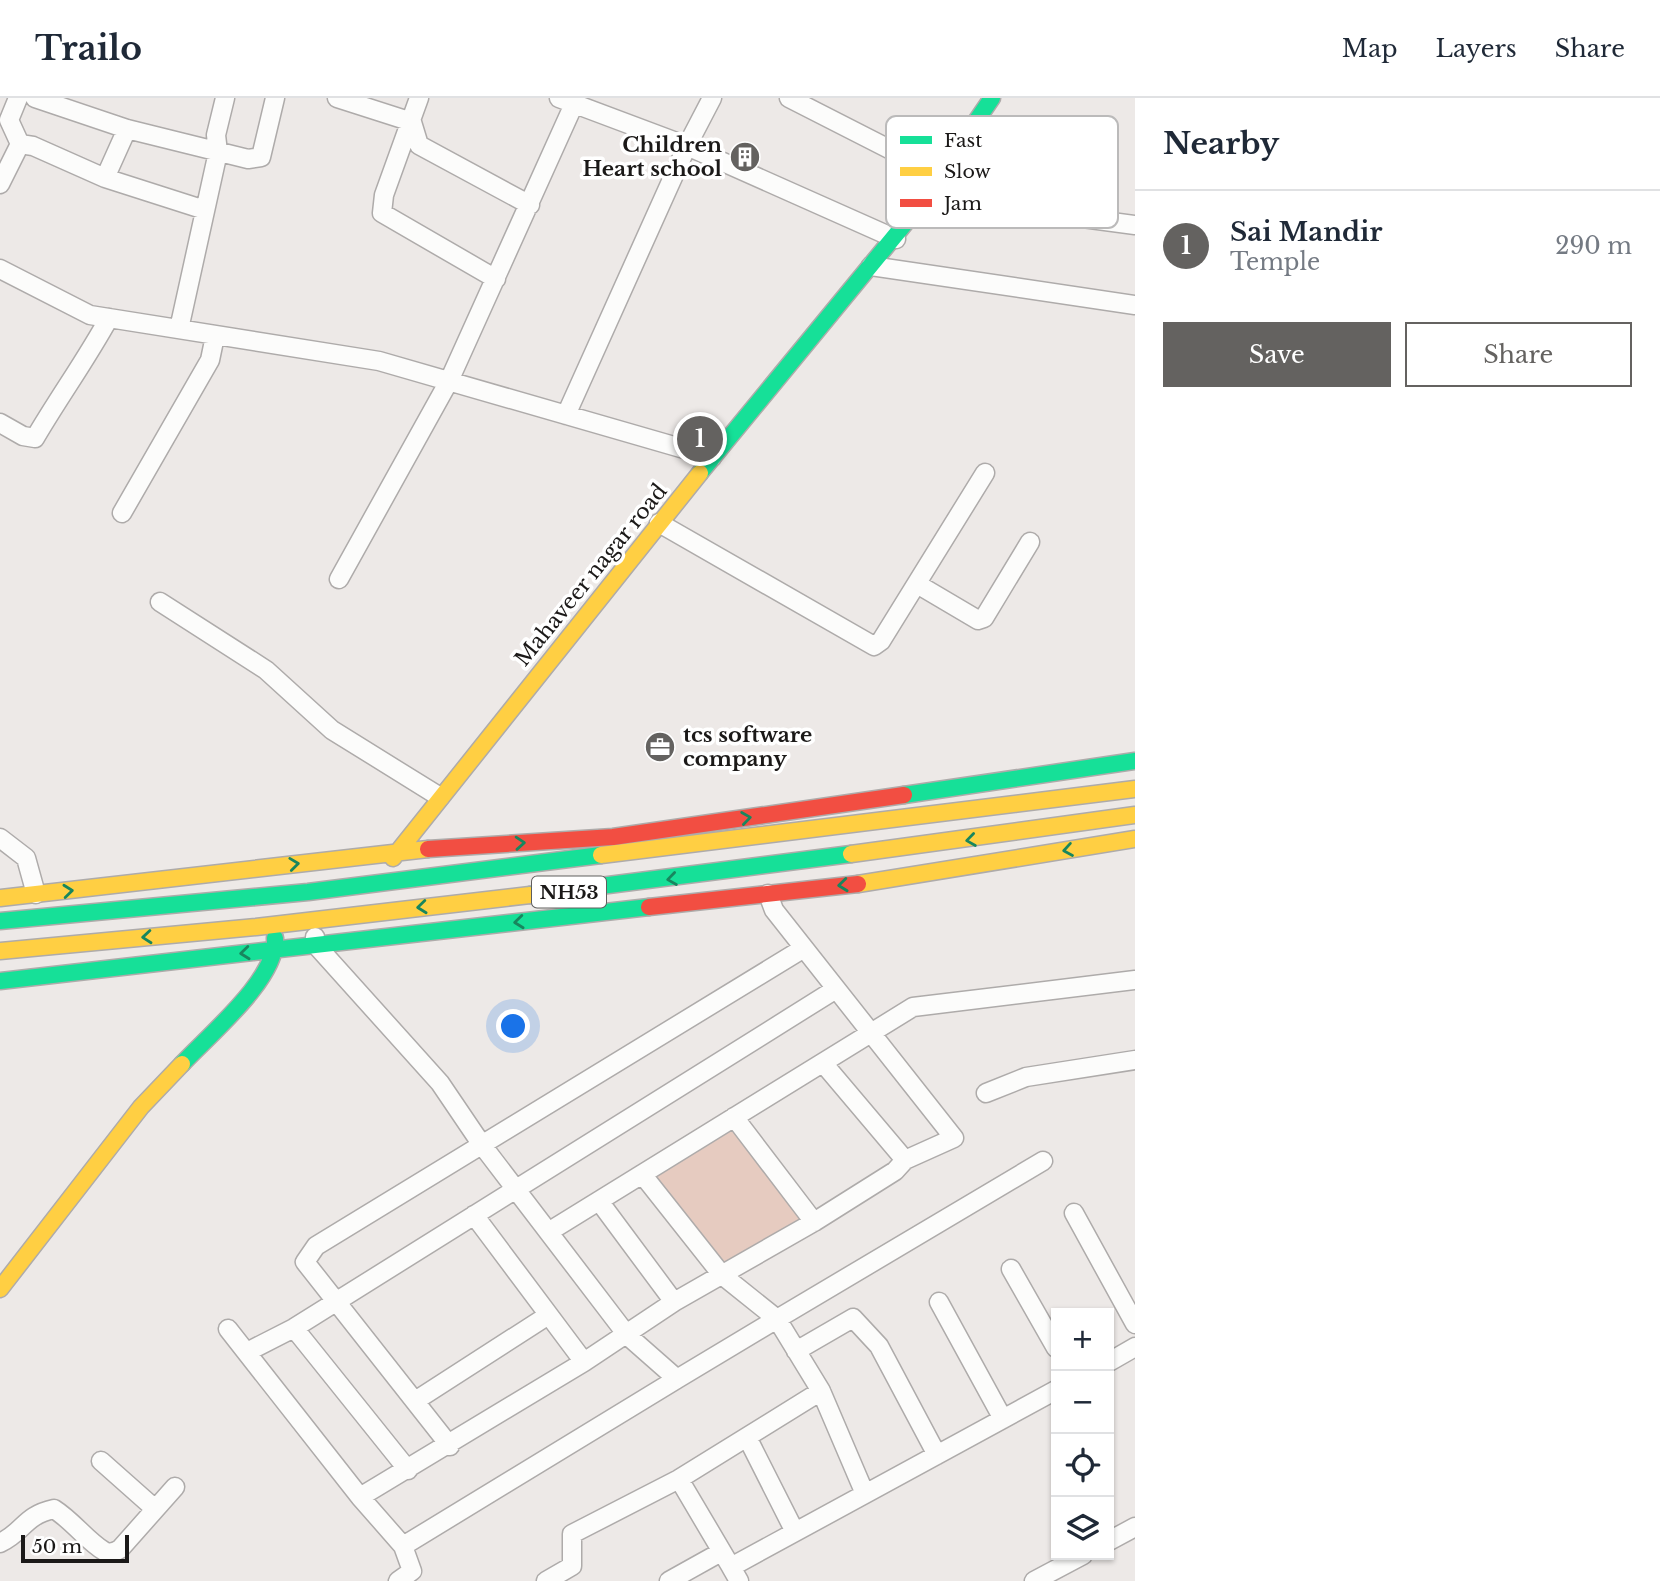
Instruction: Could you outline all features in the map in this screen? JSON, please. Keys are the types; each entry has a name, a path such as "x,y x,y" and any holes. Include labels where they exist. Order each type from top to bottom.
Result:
{"main road":[{"name":"Mahaveer nagar road","path":"980,116 992,98"},
{"name":"Mahaveer nagar road","path":"380,882 396,851 820,323 904,228"},
{"path":"0,898 396,851 613,837 1135,761"},
{"name":"NH53","path":"0,921 308,892 1135,789"},
{"name":"NH53","path":"0,951 610,887 1135,815"},
{"path":"0,981 900,879 1135,839"},
{"path":"0,1289 141,1107 258,984 276,950 274,924"}],"street":[{"path":"18,98 4,120 20,144 33,146 105,178 205,210"},
{"path":"35,98 127,129 248,159 261,157 275,98"},
{"path":"179,329 218,152 216,135 225,98"},
{"path":"337,98 412,122"},
{"path":"419,98 384,195 382,214 496,279"},
{"path":"566,415 687,146 712,98"},
{"path":"789,98 886,147"},
{"path":"340,579 449,381 530,205 567,101 687,146 896,239"},
{"path":"412,122 419,145 530,205"},
{"path":"105,178 127,129"},
{"path":"0,184 20,144"},
{"path":"872,266 1135,305"},
{"path":"0,269 90,316 379,361 712,457"},
{"path":"0,423 23,436 35,438 69,380 79,372 109,318"},
{"path":"122,513 210,360 215,336"},
{"path":"659,523 874,646 881,641 985,473"},
{"path":"917,584 978,620 984,618 1030,542"},
{"path":"160,602 266,670 332,730 440,797"},
{"path":"0,838 26,858 36,894"},
{"path":"308,892 314,918 315,944 440,1083 482,1145 627,1335 677,1379"},
{"path":"360,1497 450,1446 627,1335 674,1302 814,1223 895,1171 905,1160 954,1138 869,1034 774,910 768,894"},
{"path":"450,1446 305,1262 316,1246 804,948"},
{"path":"550,1231 913,1007 1135,980"},
{"path":"247,1352 294,1328 836,989"},
{"path":"986,1093 1026,1077 1135,1060"},
{"path":"823,1063 905,1160"},
{"path":"734,1117 814,1223"},
{"path":"403,1546 1043,1161"},
{"path":"642,1174 722,1275 777,1319 821,1391 865,1494"},
{"path":"599,1201 674,1302"},
{"path":"1073,1213 1135,1324"},
{"path":"474,1216 584,1362"},
{"path":"1011,1269 1051,1340"},
{"path":"939,1302 1003,1419"},
{"path":"415,1401 547,1316"},
{"path":"796,1351 853,1318 879,1346 937,1455"},
{"path":"294,1328 408,1470"},
{"path":"228,1329 360,1497 403,1546 412,1572 398,1581"},
{"path":"1114,1359 1135,1347"},
{"path":"546,1581 572,1566 572,1534 679,1479 821,1391"},
{"path":"670,1581 730,1566 1051,1393"},
{"path":"747,1437 795,1532"},
{"path":"101,1461 154,1508"},
{"path":"679,1479 730,1566"},
{"path":"0,1543 11,1537 33,1514 54,1509 73,1521 105,1552 113,1553 120,1549 175,1487"},
{"path":"1114,1538 1135,1527"},
{"path":"1034,1581 1074,1560"}],"shaded area":[{"path":"736,1128 805,1221 721,1274 653,1179"}],"traffic: fast":[{"path":"980,116 992,98"},
{"path":"700,473 901,228"},
{"path":"904,795 1135,761"},
{"path":"530,895 851,854"},
{"path":"0,921 308,892 601,855"},
{"path":"0,981 649,907"},
{"path":"182,1064 254,988 273,954 275,938"}],"traffic: slow":[{"path":"393,858 700,473"},
{"path":"601,855 1135,789"},
{"path":"851,854 1135,815"},
{"path":"858,884 1135,839"},
{"path":"0,898 428,849"},
{"path":"0,951 256,927 530,895"},
{"path":"0,1289 141,1107 182,1064"}],"traffic: jam":[{"path":"428,849 613,837 904,795"},
{"path":"649,907 858,884"}],"place":[{"name":"Children Heart school","path":"745,157"},
{"name":"Sai Mandir","path":"700,439"},
{"name":"tcs software company","path":"660,747"}]}
